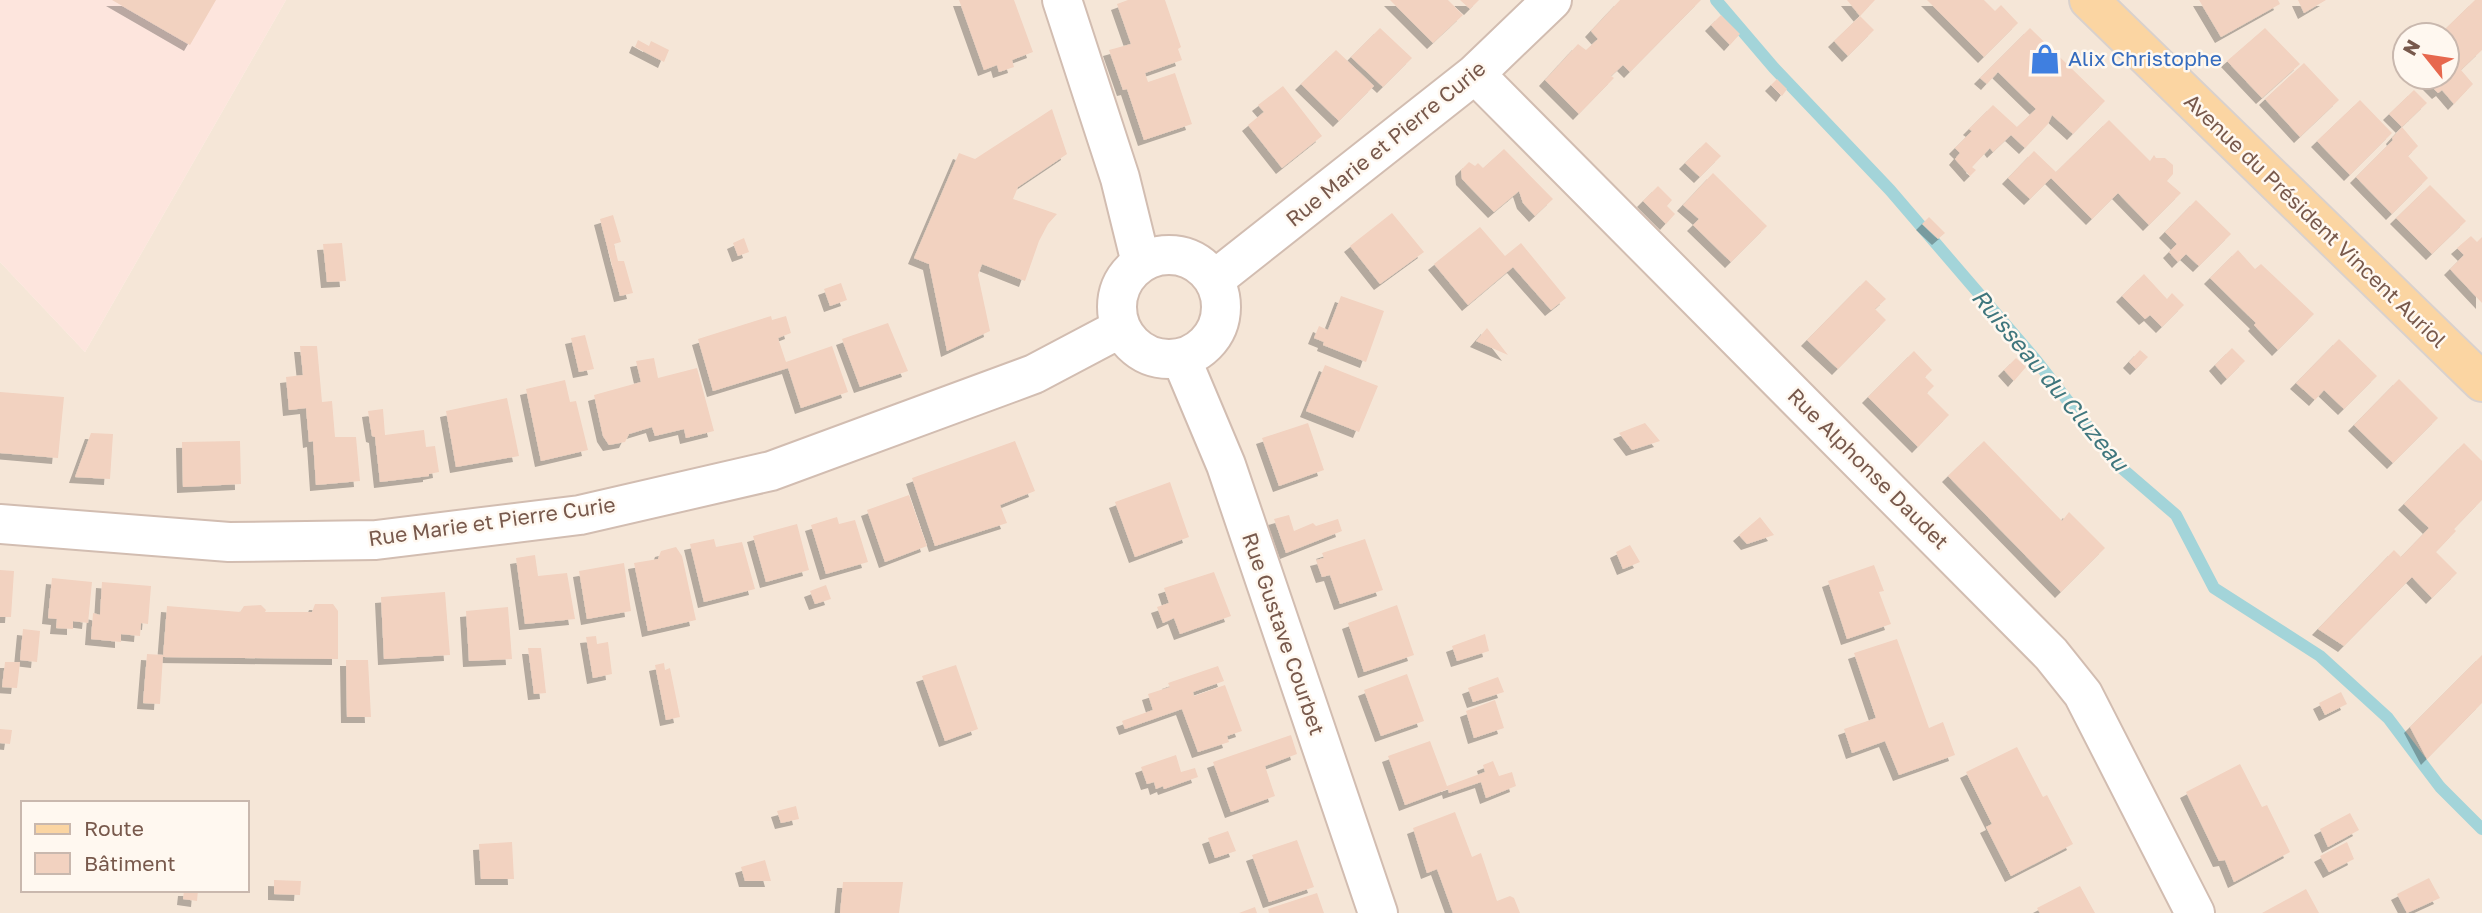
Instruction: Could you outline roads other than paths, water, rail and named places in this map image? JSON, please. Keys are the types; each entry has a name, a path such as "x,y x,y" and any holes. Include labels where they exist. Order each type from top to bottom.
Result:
{"main road":[{"name":"Avenue du Président Vincent Auriol","path":"2088,0 2482,382"}],"street":[{"path":"1062,0 1121,178 1141,263"},
{"name":"Rue Marie et Pierre Curie","path":"1214,280 1475,74 1552,0"},
{"name":"Rue Alphonse Daudet","path":"1475,74 2051,654 2083,694 2195,913"},
{"path":"1173,255 1189,259 1203,268 1214,280 1220,295 1221,311 1217,327 1209,341 1196,352 1181,358 1159,358 1139,351 1128,341 1117,314 1119,292 1130,272 1141,263 1173,255"},
{"name":"Rue Marie et Pierre Curie","path":"0,524 229,542 323,541 376,540 580,515 771,471 1034,374 1121,328"},
{"name":"Rue Gustave Courbet","path":"1181,358 1226,465 1378,913"}],"waterway":[{"name":"Ruisseau du Cluzeau","path":"1716,0 1774,68 1890,190 2035,359 2118,465 2176,515 2214,588 2320,656 2388,718 2440,787 2482,829"}],"place":[{"name":"Alix Christophe","path":"2045,59"}]}
